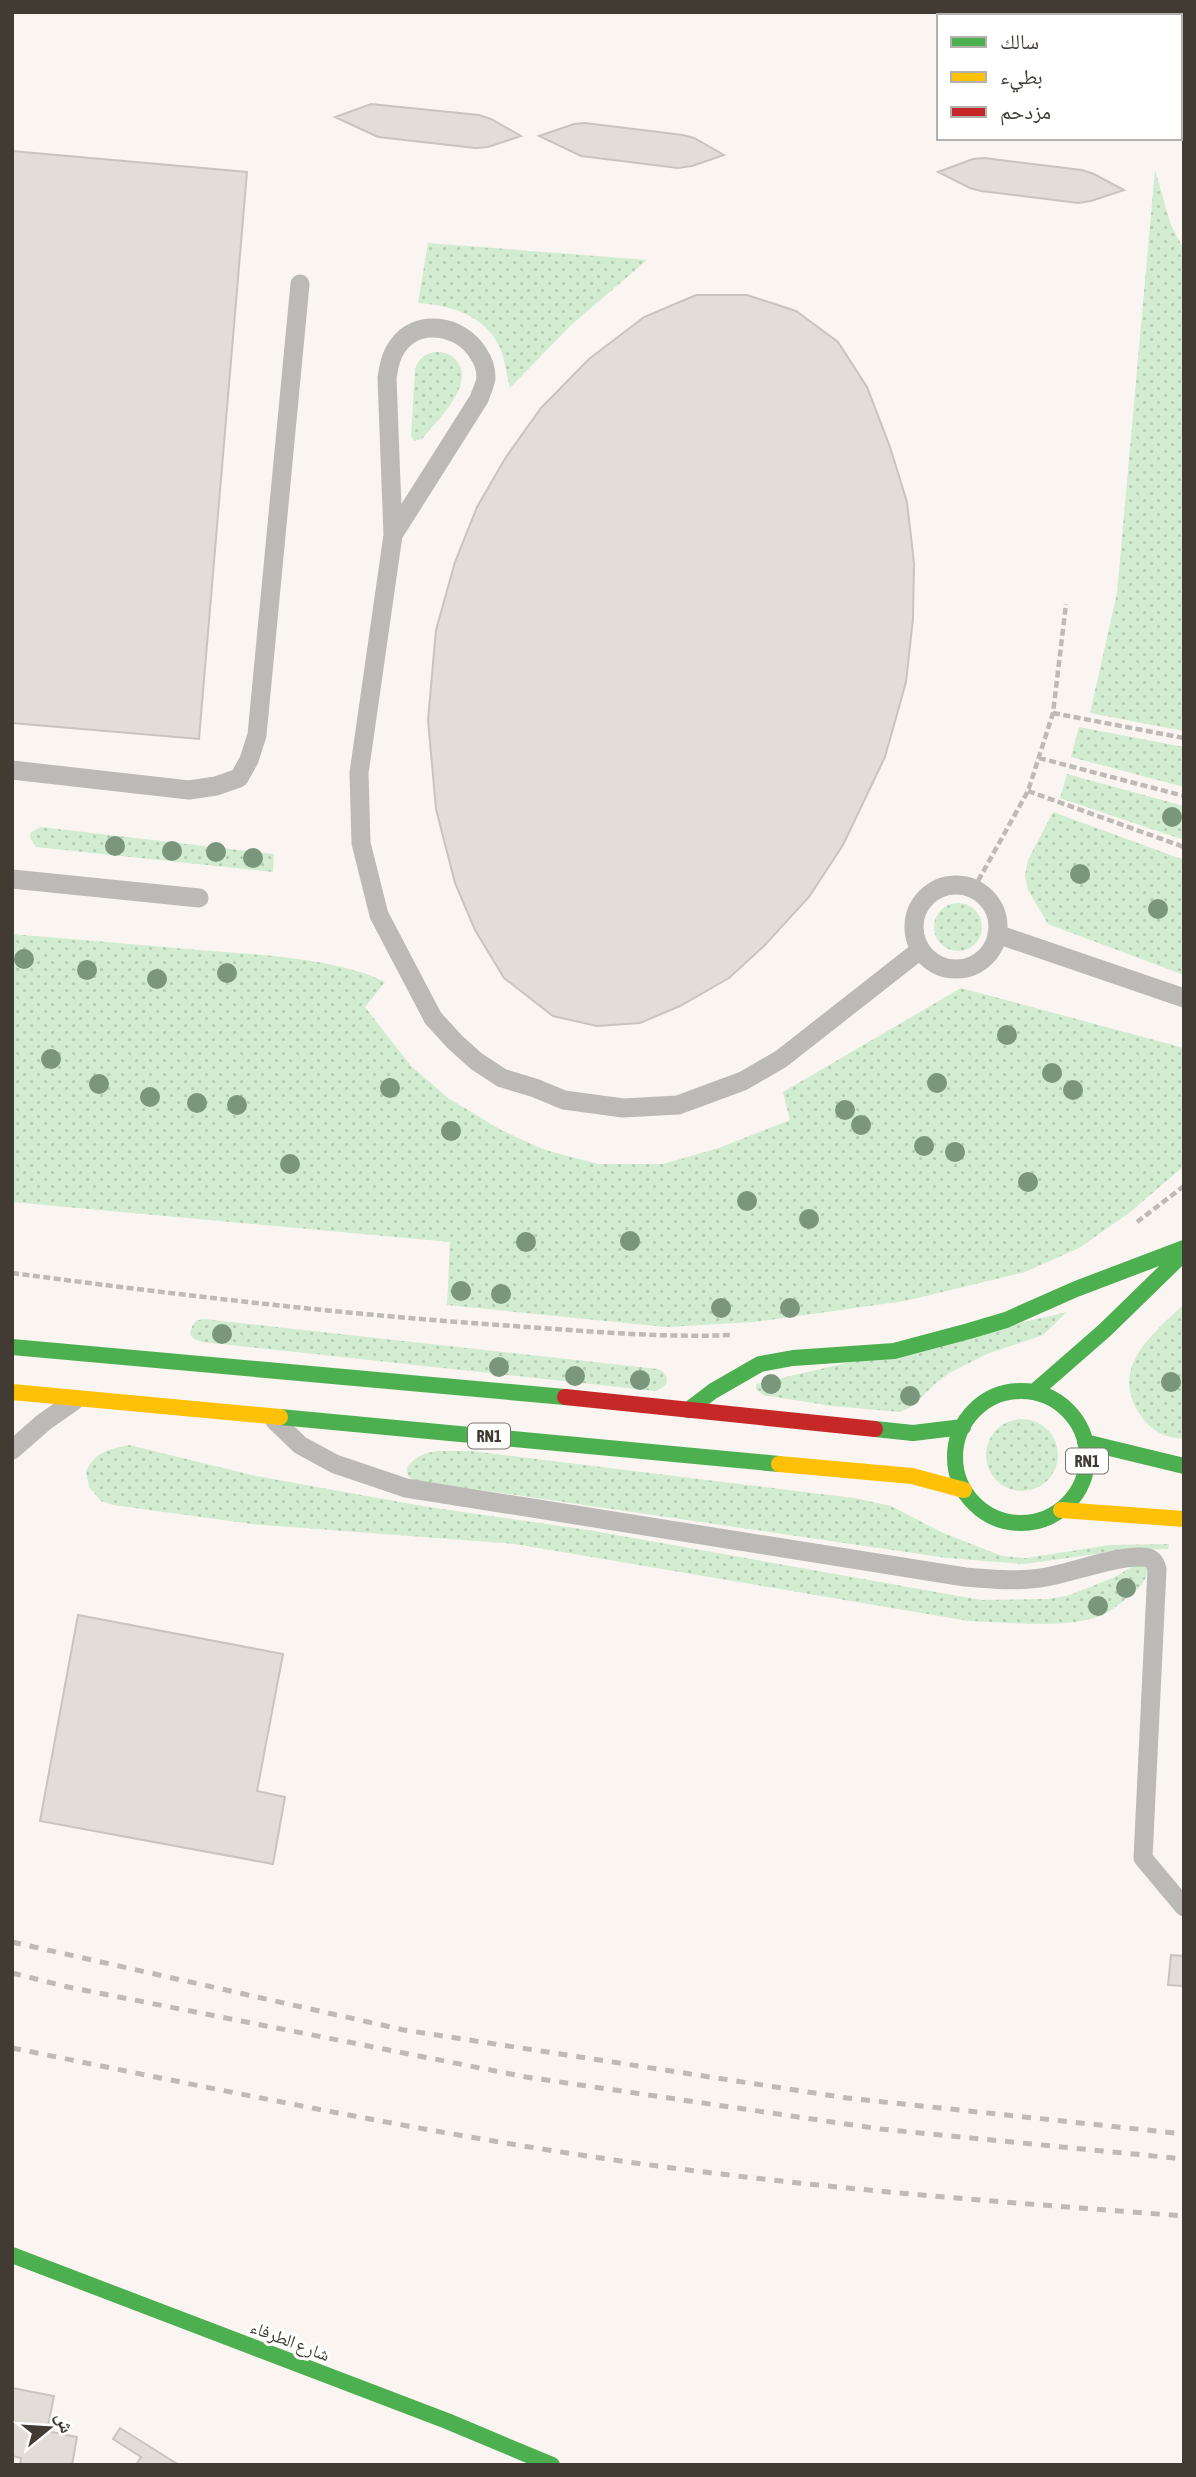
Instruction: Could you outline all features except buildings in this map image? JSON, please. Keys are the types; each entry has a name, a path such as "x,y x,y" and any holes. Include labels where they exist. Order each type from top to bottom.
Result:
{"main road":[{"path":"964,1490 957,1472 955,1454 963,1427 980,1405 997,1396 1034,1392 1105,1330 1184,1251"},
{"path":"688,1410 713,1391 760,1364 793,1358 894,1351 970,1331 1006,1320 1076,1289 1184,1251"},
{"path":"12,1347 913,1433 963,1427"},
{"name":"RN1","path":"12,1392 912,1476 964,1490 975,1505 991,1516 1008,1522 1036,1521 1062,1510 1075,1496 1083,1480 1087,1461 1085,1442 1078,1425 1067,1410 1052,1399 1034,1392"},
{"name":"RN1","path":"1085,1442 1184,1466"},
{"name":"RN1","path":"1062,1510 1184,1520"},
{"name":"شارع الطرفاء","path":"12,2255 447,2421 552,2465"}],"lane":[{"path":"12,770 189,790 216,786 239,778 249,760 257,735 300,284"},
{"path":"393,535 479,399 486,379 483,361 471,341 454,330 439,327 416,332 398,345 390,359 387,378 393,535 359,772 361,843 379,915 415,987 433,1018 476,1061 502,1078 564,1100 622,1108 678,1105 744,1081 781,1059 920,950"},
{"path":"12,879 200,898"},
{"path":"947,886 961,886 973,890 985,897 993,908 998,934 993,947 984,959 964,968 943,967 930,961 920,950 915,937 917,911 935,891 947,886"},
{"path":"998,934 1184,998"},
{"path":"12,1451 44,1422 78,1398"},
{"path":"269,1416 300,1445 335,1464 406,1488 458,1497 965,1577 1043,1578 1113,1561 1149,1558 1156,1563 1157,1569 1143,1858 1184,1908"}],"path":[{"path":"973,890 1028,791 1039,758 1053,713 1066,604"},
{"path":"1053,713 1184,738"},
{"path":"1039,758 1184,796"},
{"path":"1028,791 1184,847"},
{"path":"1131,1227 1184,1186"},
{"path":"12,1273 217,1300 438,1321 681,1337 736,1335"}],"green space":[{"path":"1155,170 1171,225 1184,250 1184,731 1090,713 1117,593"},
{"path":"428,243 647,260 570,326 510,388 501,350 487,329 467,314 443,306 418,303"},
{"path":"435,352 453,357 461,369 462,379 459,390 445,412 422,439 414,441 411,436 415,369 422,358"},
{"path":"1079,727 1184,747 1184,787 1071,757"},
{"path":"1067,774 1184,806 1184,840 1060,798"},
{"path":"1053,812 1184,860 1184,975 1048,924 1028,890 1025,875 1028,860"},
{"path":"41,827 274,854 273,872 36,847 30,838 31,832"},
{"path":"958,903 975,910 982,927 975,944 958,951 941,944 934,927 941,910"},
{"path":"12,934 277,957 323,963 366,974 385,982 365,1007 411,1066 448,1098 501,1130 545,1150 598,1164 663,1164 719,1148 790,1120 783,1092 961,988 1184,1048 1184,1166 1129,1213 1079,1248 1025,1272 905,1301 754,1322 666,1327 447,1305 450,1242 12,1202"},
{"path":"1184,1304 1184,1439 1164,1435 1148,1424 1131,1396 1129,1380 1139,1352"},
{"path":"1067,1312 1043,1335 987,1354 951,1372 911,1407 900,1412 832,1406 763,1395 756,1389 756,1384"},
{"path":"204,1319 658,1369 666,1376 667,1382 656,1391 202,1342 190,1334 194,1323"},
{"path":"1029,1419 1048,1429 1056,1441 1056,1469 1048,1481 1036,1489 1015,1491 996,1481 988,1469 986,1448 996,1429 1008,1421"},
{"path":"129,1445 256,1476 428,1507 588,1530 981,1600 1049,1599 1070,1595 1115,1577 1138,1563 1148,1568 1146,1578 1138,1588 1100,1616 1054,1624 969,1621 515,1544 252,1524 113,1505 101,1501 89,1487 86,1471 103,1452"},
{"path":"438,1451 471,1451 854,1498 891,1506 943,1533 1002,1556 1026,1558 1110,1545 1169,1544 1168,1549 1126,1550 1024,1564 947,1558 413,1480 408,1476 407,1468 413,1461 424,1454"}],"railway":[{"path":"12,1942 404,2030 847,2098 1184,2134"},
{"path":"12,1973 68,1987 526,2077 880,2129 1184,2159"},
{"path":"12,2048 365,2118 632,2162 837,2187 1184,2216"}],"traffic: fast":[{"path":"688,1410 713,1391 760,1364 793,1358 894,1351 969,1331 1006,1320 1076,1289 1184,1248"},
{"path":"1034,1392 1105,1330 1184,1253"},
{"path":"12,1347 565,1397"},
{"path":"1021,1391 1046,1396 1067,1411 1082,1432 1087,1457 1082,1482 1067,1503 1046,1518 1021,1523 996,1518 975,1503 960,1482 955,1457 960,1432 975,1411 996,1396 1021,1391"},
{"path":"280,1417 779,1464"},
{"path":"875,1429 913,1433 963,1427"},
{"path":"1085,1442 1184,1466"},
{"path":"12,2255 447,2421 552,2465"}],"traffic: slow":[{"path":"12,1392 280,1417"},
{"path":"779,1464 912,1476 964,1490"},
{"path":"1061,1510 1184,1519"}],"traffic: jam":[{"path":"565,1397 875,1429"}]}
